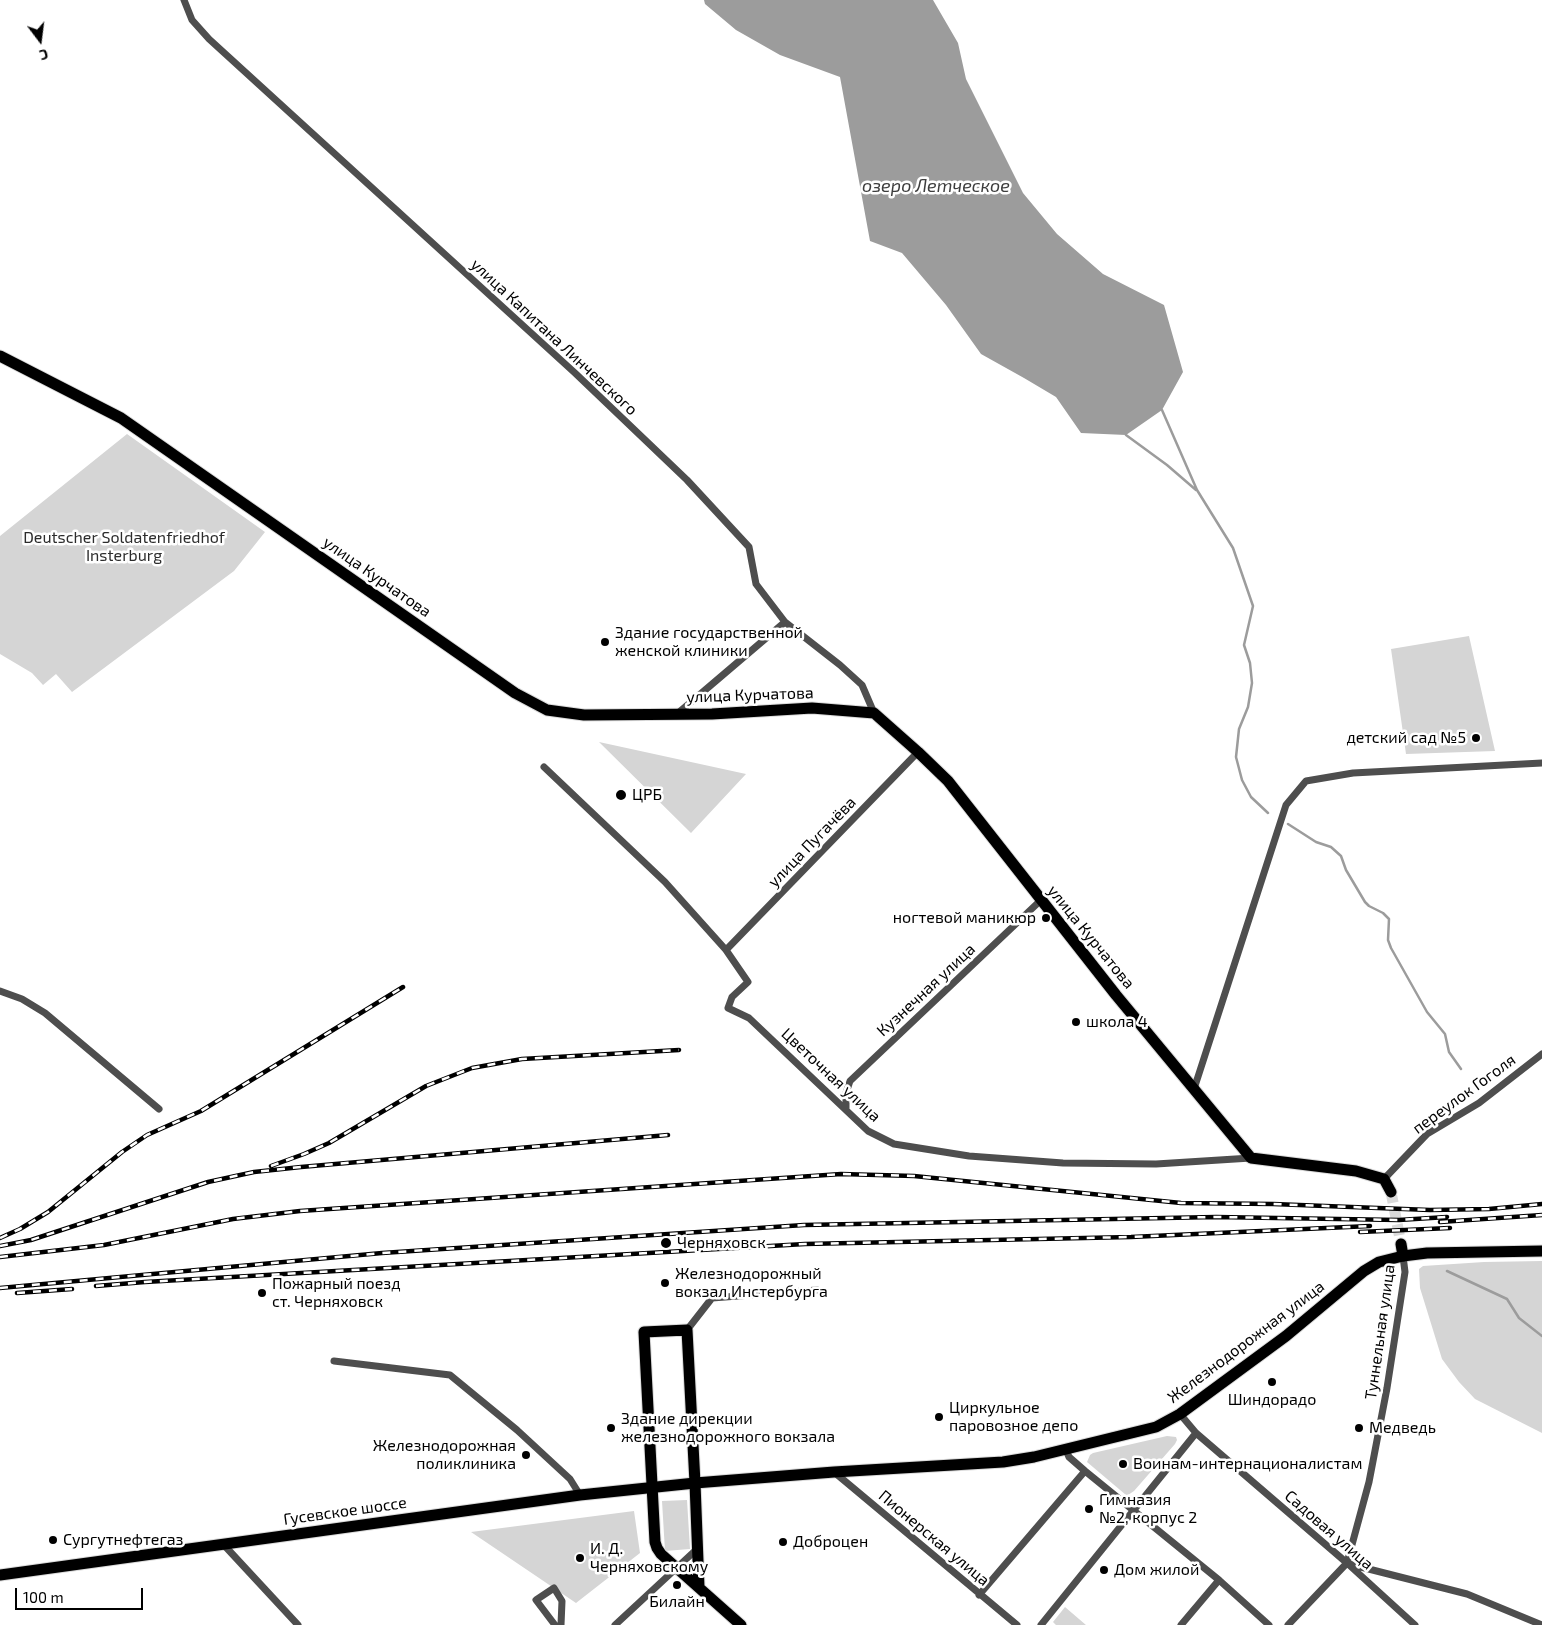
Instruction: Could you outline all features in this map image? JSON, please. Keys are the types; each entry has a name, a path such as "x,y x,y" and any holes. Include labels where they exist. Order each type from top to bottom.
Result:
{"main road":[{"name":"улица Курчатова","path":"0,356 121,418 515,693 547,710 584,715 712,714 812,708 874,713 948,782 1116,995 1251,1158"},
{"path":"1251,1158 1356,1170 1384,1179 1391,1192"},
{"path":"1401,1244 1403,1256"},
{"name":"Железнодорожная улица","path":"695,1483 834,1472 1003,1462 1066,1450 1156,1426 1180,1414 1286,1336 1364,1271 1379,1262 1403,1256 1466,1251 1542,1251"},
{"path":"698,1587 687,1330 644,1332 655,1542 660,1554 741,1625"},
{"name":"Гусевское шоссе","path":"0,1575 580,1495 695,1483"}],"street":[{"name":"улица Капитана Линчевского","path":"184,0 192,20 209,39 575,373 687,480 749,547 756,584 785,622 840,665 862,685 874,713"},
{"path":"678,714 785,622"},
{"name":"улица Пугачёва","path":"726,950 918,752"},
{"path":"1194,1089 1286,805 1306,781 1353,772 1542,763"},
{"name":"Цветочная улица","path":"544,767 665,882 726,950 748,982 732,997 728,1008 749,1018 846,1108 868,1131 894,1144 968,1156 1062,1163 1156,1164 1251,1158"},
{"name":"Кузнечная улица","path":"846,1108 846,1093 850,1081 1041,900"},
{"path":"0,991 22,999 45,1013 159,1109"},
{"name":"переулок Гоголя","path":"1384,1179 1427,1134 1479,1103 1542,1054"},
{"name":"Туннельная улица","path":"1288,1625 1346,1563 1369,1482 1387,1388 1405,1272 1403,1256"},
{"path":"687,1330 712,1298 817,1290"},
{"path":"334,1361 450,1375 523,1436 570,1479 580,1495"},
{"name":"Садовая улица","path":"1180,1414 1196,1433 1415,1625"},
{"path":"1041,1625 1196,1433"},
{"path":"1066,1450 1068,1457 1219,1580 1269,1625"},
{"path":"980,1595 1085,1471"},
{"name":"Пионерская улица","path":"834,1472 1017,1625"},
{"path":"223,1544 298,1625"},
{"path":"614,1625 697,1549"},
{"path":"1346,1563 1467,1594 1542,1625"},
{"path":"1181,1625 1219,1580"},
{"path":"555,1625 536,1600 554,1588 562,1601 562,1625"}],"green space":[{"name":"Deutscher Soldatenfriedhof Insterburg","path":"127,434 265,532 234,571 72,692 56,674 43,685 32,673 0,654 0,536"},
{"path":"1469,636 1495,751 1406,754 1391,649"},
{"path":"599,742 746,774 691,833"},
{"path":"1542,1261 1542,1433 1475,1399 1459,1382 1442,1359 1420,1288 1419,1269 1423,1266 1484,1262"},
{"path":"1167,1436 1176,1437 1175,1444 1134,1491 1128,1495 1087,1462 1093,1453"},
{"path":"687,1500 690,1549 665,1551 662,1501"},
{"path":"634,1511 640,1553 576,1603 471,1532"},
{"path":"1065,1607 1086,1625 1056,1625 1053,1622"}],"water":[{"name":"озеро Летческое","path":"704,0 933,0 958,43 966,79 1023,193 1057,234 1103,274 1164,305 1183,372 1162,410 1126,435 1081,433 1056,397 981,354 946,305 902,253 870,241 840,77 780,55 736,30 705,4"}],"waterway":[{"path":"1162,410 1197,490 1233,548 1253,606 1244,645 1250,663 1252,683 1248,707 1239,729 1236,757 1242,780 1251,797 1268,813"},
{"path":"1126,435 1167,465 1196,490"},
{"path":"1288,824 1316,842 1331,847 1341,856 1346,870 1365,902 1389,919 1388,940 1391,948 1427,1012 1445,1034 1449,1052 1461,1069"},
{"path":"1447,1271 1507,1299 1519,1318 1542,1336"}],"tunnel":[{"path":"1391,1192 1401,1244"}],"railway":[{"path":"0,1238 20,1229 48,1212 122,1152 147,1135 201,1111 403,987"},
{"path":"271,1166 329,1143 426,1086 472,1068 522,1059 679,1050"},
{"path":"0,1246 31,1240 208,1182 254,1172 668,1135"},
{"path":"0,1257 104,1245 233,1219 300,1211 841,1174 914,1176 1181,1203 1273,1204 1430,1210 1489,1209 1542,1204"},
{"path":"1440,1222 1542,1215"},
{"path":"0,1288 382,1253 804,1225 1216,1217 1399,1220 1447,1217"},
{"path":"96,1286 805,1244 1131,1237 1370,1226"},
{"path":"1360,1232 1450,1228"},
{"path":"17,1293 72,1289"}],"place":[{"name":"Здание государственной женской клиники","path":"605,642"},
{"name":"детский сад №5","path":"1476,738"},
{"name":"ЦРБ","path":"621,795"},
{"name":"ногтевой маникюр","path":"1046,918"},
{"name":"школа 4","path":"1076,1022"},
{"name":"Черняховск","path":"666,1243"},
{"name":"Железнодорожный вокзал Инстербурга","path":"665,1283"},
{"name":"Пожарный поезд ст. Черняховск","path":"262,1293"},
{"name":"Шиндорадо","path":"1272,1382"},
{"name":"Циркульное паровозное депо","path":"939,1417"},
{"name":"Здание дирекции железнодорожного вокзала","path":"611,1428"},
{"name":"Медведь","path":"1359,1428"},
{"name":"Железнодорожная поликлиника","path":"526,1455"},
{"name":"Воинам-интернационалистам","path":"1123,1464"},
{"name":"Гимназия №2, корпус 2","path":"1089,1509"},
{"name":"Сургутнефтегаз","path":"53,1540"},
{"name":"Доброцен","path":"783,1542"},
{"name":"И. Д. Черняховскому","path":"580,1558"},
{"name":"Дом жилой","path":"1104,1570"},
{"name":"Билайн","path":"677,1585"}]}
